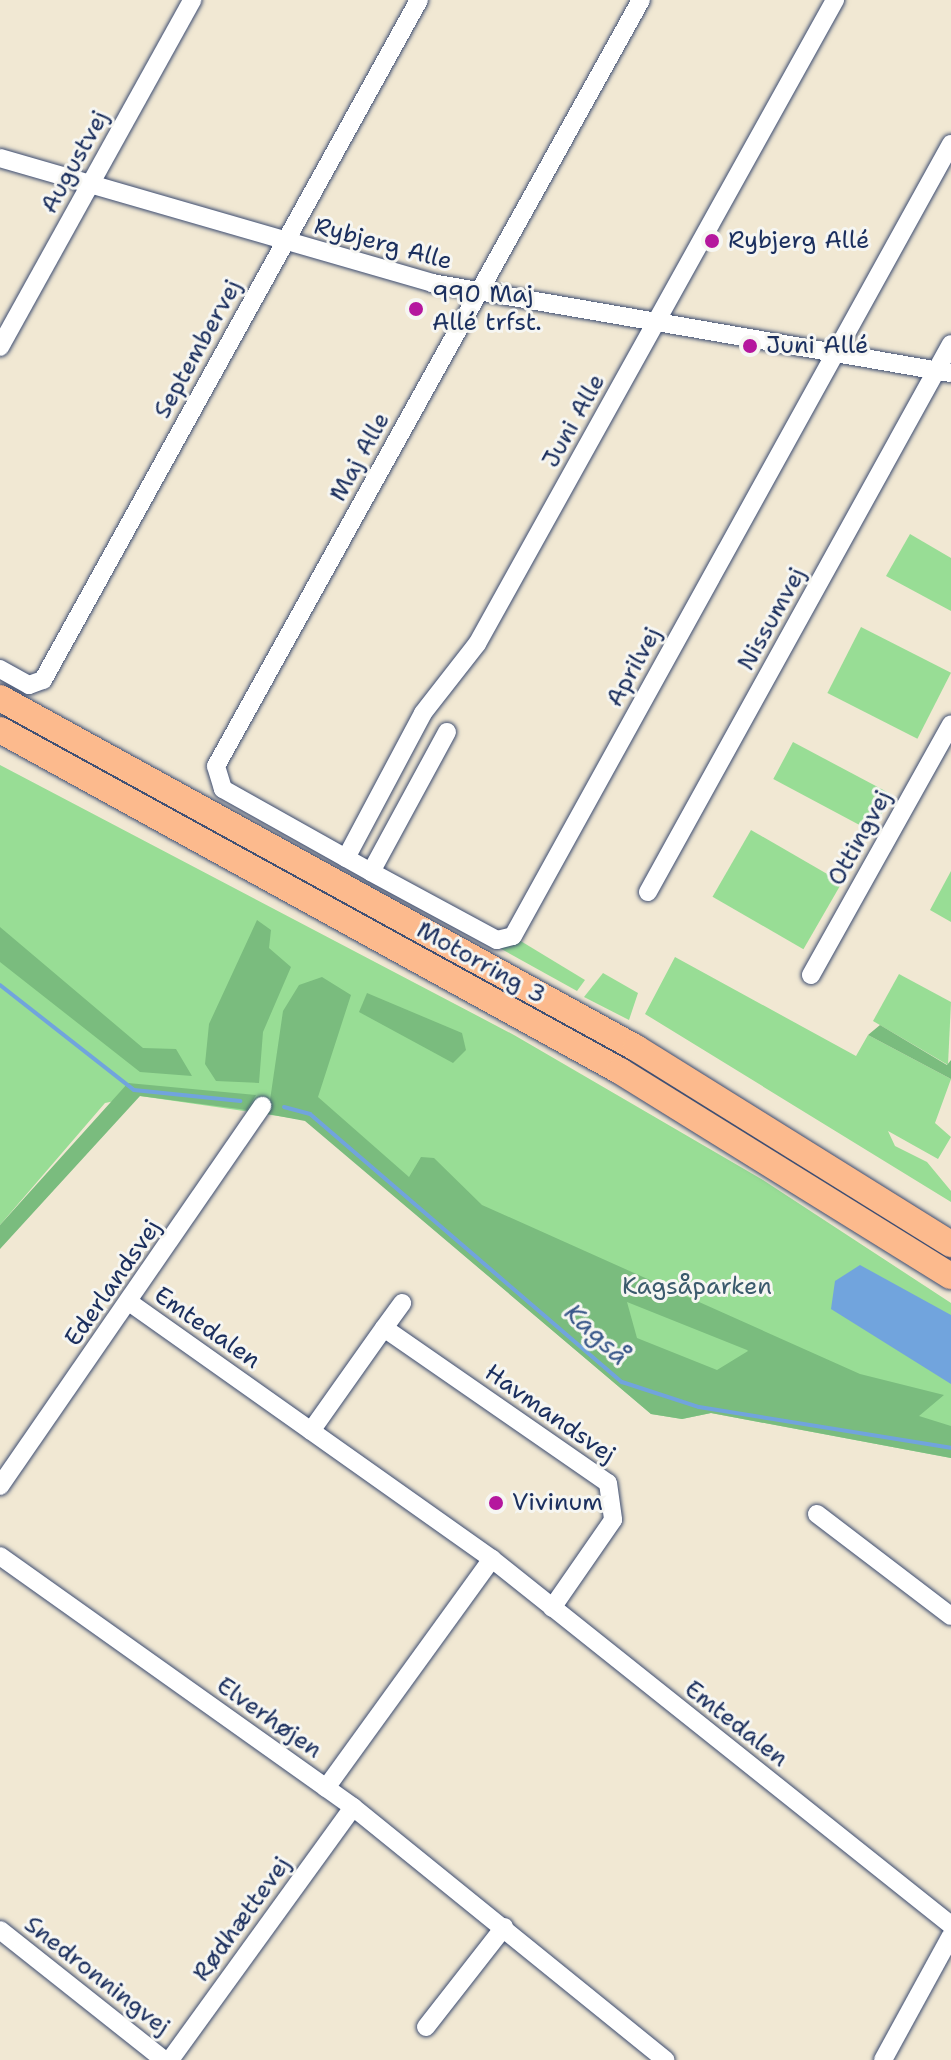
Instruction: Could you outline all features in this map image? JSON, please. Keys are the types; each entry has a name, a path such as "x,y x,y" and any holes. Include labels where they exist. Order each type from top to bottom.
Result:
{"highway":[{"name":"Motorring 3","path":"0,698 636,1048 878,1193 951,1244"},
{"name":"Motorring 3","path":"0,730 198,842 620,1071 951,1276"},
{"path":"0,751 109,808 198,842"},
{"path":"878,1193 951,1229"}],"street":[{"name":"Augustvej","path":"0,347 192,0"},
{"name":"Septembervej","path":"0,669 29,685 43,680 419,0"},
{"name":"Maj Alle","path":"371,872 223,789 216,766 641,0"},
{"name":"Juni Alle","path":"346,858 423,713 477,644 835,0"},
{"name":"Aprilvej","path":"371,872 497,940 513,936 951,144"},
{"name":"Rybjerg Alle","path":"0,158 284,242 479,293 944,371"},
{"name":"Nissumvej","path":"648,892 944,371 951,344"},
{"name":"Ottingvej","path":"811,975 951,724"},
{"path":"371,872 447,732"},
{"name":"Ederlandsvej","path":"0,1486 262,1106"},
{"name":"Emtedalen","path":"129,1302 492,1559 951,1925"},
{"path":"311,1431 402,1303"},
{"name":"Havmandsvej","path":"384,1328 615,1495 613,1520 552,1608"},
{"path":"817,1514 951,1616"},
{"name":"Elverhøjen","path":"0,1556 353,1807 665,2060"},
{"path":"326,1788 492,1559"},
{"name":"Rødhættevej","path":"167,2060 353,1807"},
{"path":"426,2027 504,1927"},
{"name":"Snedronningvej","path":"0,1930 167,2060"},
{"path":"883,2060 951,1936"}],"green space":[{"path":"910,534 951,558 951,611 886,576"},
{"path":"861,627 951,673 917,739 827,693"},
{"path":"793,742 892,795 872,832 773,779"},
{"name":"Kagsåparken","path":"0,765 514,1035 763,1180 951,1303 951,1458 711,1413 682,1419 651,1414 305,1120 140,1096 105,1103 0,1225"},
{"path":"751,830 842,882 803,949 712,897"},
{"path":"951,871 951,922 930,910"},
{"path":"257,920 271,930 269,948 291,967 263,1032 259,1083 216,1081 205,1064 209,1024"},
{"path":"0,927 143,1048 176,1049 192,1076 140,1072 0,962"},
{"path":"519,940 585,980 577,991 494,945"},
{"path":"675,957 856,1056 868,1035 951,1079 935,1123 951,1137 938,1159 888,1131 895,1146 927,1162 951,1191 951,1202 645,1014"},
{"path":"603,973 638,993 629,1020 584,997"},
{"path":"899,974 951,1002 948,1065 873,1021"},
{"path":"322,977 351,995 318,1097 409,1177 421,1157 434,1158 482,1205 860,1374 944,1395 919,1416 951,1426 951,1458 711,1413 682,1419 651,1414 305,1121 268,1114 283,1011 299,985","holes":["627,1302 748,1351 717,1370 637,1338"]},
{"path":"367,993 462,1033 466,1050 453,1063 359,1012"},
{"path":"880,1025 947,1065 951,1060 951,1079 868,1035"},
{"path":"128,1083 256,1095 247,1110 140,1096 0,1249 0,1225"}],"water":[{"path":"860,1265 951,1315 951,1384 831,1309 835,1281"}],"waterway":[{"name":"Kagså","path":"0,985 134,1090 240,1101"},
{"name":"Kagså","path":"284,1107 310,1114 622,1382 699,1407 951,1448"}],"place":[{"name":"Rybjerg Allé","path":"712,241"},
{"name":"990 Maj Allé trfst.","path":"416,309"},
{"name":"Juni Allé","path":"750,346"},
{"name":"Vivinum","path":"496,1503"}]}
